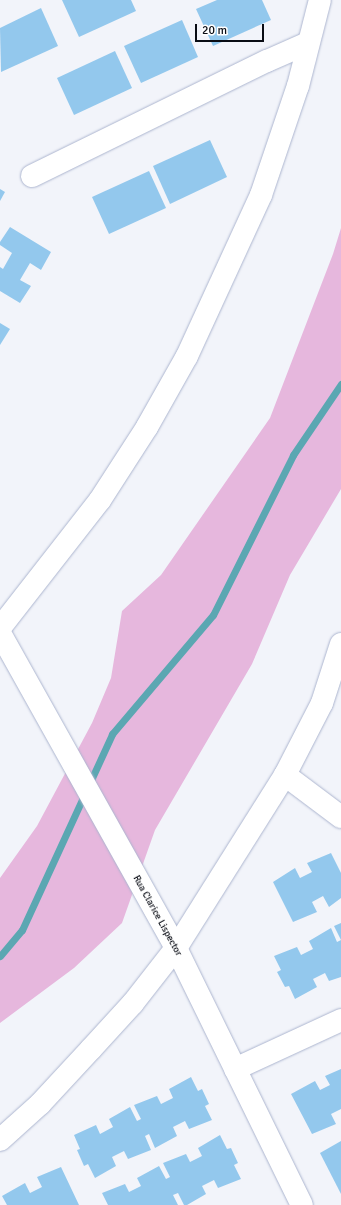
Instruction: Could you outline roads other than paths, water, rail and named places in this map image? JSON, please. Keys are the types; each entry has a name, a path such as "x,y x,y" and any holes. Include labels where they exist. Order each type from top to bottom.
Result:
{"street":[{"path":"0,628 100,500 147,427 187,356 261,195 298,86 320,0"},
{"path":"32,176 267,60 308,43"},
{"name":"Rua Clarice Lispector","path":"0,633 176,948 300,1204"},
{"path":"0,1140 40,1104 91,1049 133,1002 176,948 285,775 322,703 341,644"},
{"path":"285,775 341,818"},
{"path":"235,1069 341,1020"}],"waterway":[{"path":"0,956 22,930 112,734 213,615 293,455 341,384"}]}
